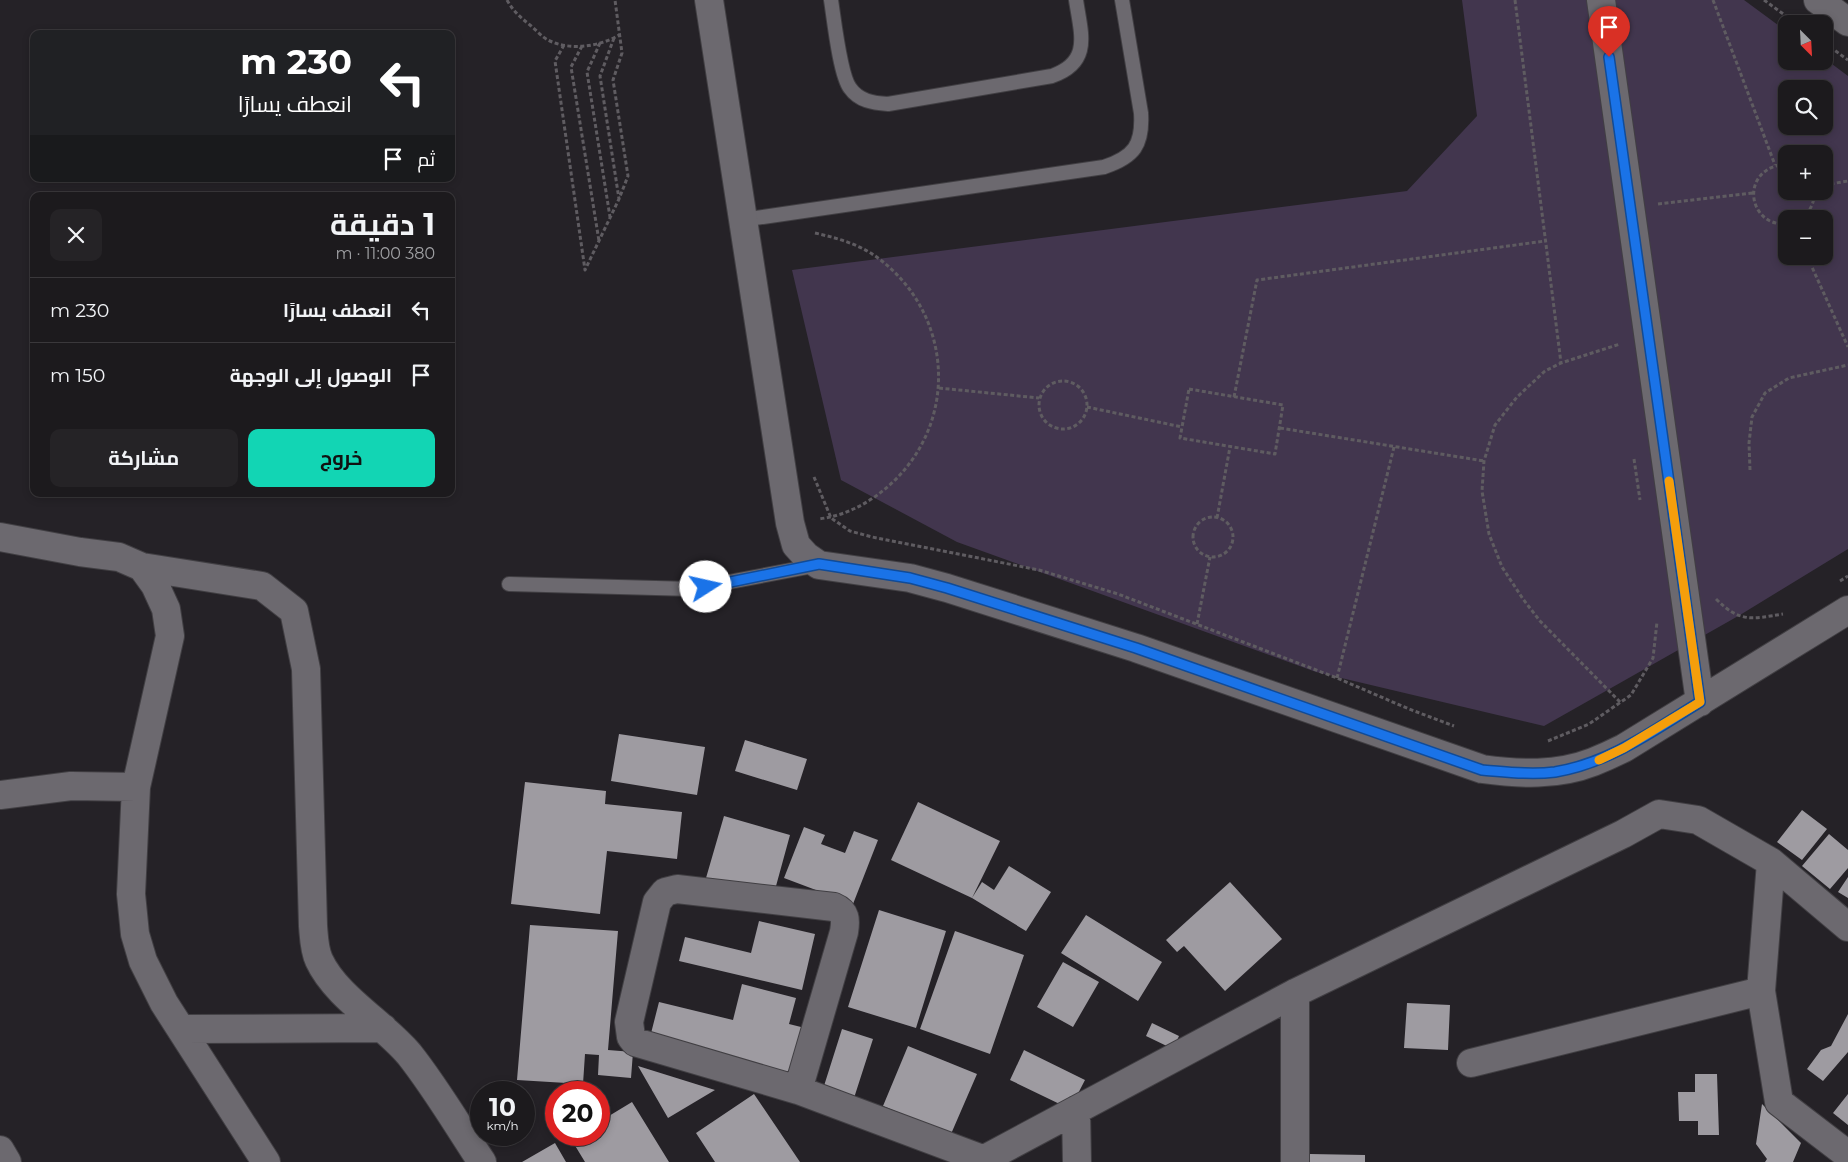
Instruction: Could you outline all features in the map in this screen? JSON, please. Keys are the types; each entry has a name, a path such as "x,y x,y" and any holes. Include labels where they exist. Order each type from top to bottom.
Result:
{"street":[{"path":"709,0 790,523 796,545 806,556 819,564 910,578 947,588 1136,648 1482,770 1519,774 1555,772 1591,763 1624,748 1848,610"},
{"path":"1601,0 1700,702"},
{"path":"1818,0 1848,22"},
{"path":"0,537 80,552 119,557 142,566 262,586 294,611 306,669 315,945 319,960 327,973 367,1016 396,1039 420,1067 482,1162"},
{"path":"142,566 155,585 166,609 170,636 136,787 131,894 136,934 143,961 152,981 266,1162"},
{"path":"0,795 71,786 136,787"},
{"path":"798,1090 844,932 846,923 840,909 677,889 665,892 657,902 629,1022 631,1037 635,1042 798,1090 982,1161 1296,993 1623,834 1659,814 1698,820 1771,862 1848,927"},
{"path":"1771,862 1761,991 1779,1102 1848,1155"},
{"path":"1471,1063 1761,991"},
{"path":"1295,1162 1296,993"},
{"path":"181,1029 384,1028"},
{"path":"1076,1110 1077,1162"},
{"path":"0,1150 7,1162"}],"lane":[{"path":"831,0 844,74 849,88 860,98 873,104 888,104 1052,76 1066,71 1075,62 1081,48 1076,0"},
{"path":"742,220 1104,167 1122,162 1135,149 1142,132 1141,113 1122,0"},
{"path":"509,584 692,589 819,564"}],"path":[{"path":"507,0 514,12 548,40 564,45 582,46 600,43 619,36"},
{"path":"564,45 555,62 585,270 628,176 613,80 622,52 615,0"},
{"path":"1515,0 1561,363"},
{"path":"1713,0 1775,165"},
{"path":"1764,0 1785,15"},
{"path":"614,38 600,76 619,199"},
{"path":"600,43 587,72 610,218"},
{"path":"582,46 571,67 599,242"},
{"path":"1833,49 1848,60"},
{"path":"1778,165 1764,171 1756,181 1753,193 1756,207 1765,218 1778,224"},
{"path":"1833,184 1848,181"},
{"path":"1630,208 1753,193"},
{"path":"790,523 831,518 859,507 884,491 906,470 922,445 933,417 939,388 937,350 925,314 905,283 877,257 844,240 807,231"},
{"path":"1234,397 1256,280 1545,241"},
{"path":"1811,265 1848,347"},
{"path":"1619,334 1621,354"},
{"path":"1620,344 1561,363 1545,371 1511,404 1495,425 1484,460 1482,492 1489,534 1502,567 1522,599 1540,621 1620,702"},
{"path":"1750,470 1749,443 1752,418 1765,393 1788,378 1848,365"},
{"path":"1062,380 1073,382 1081,388 1086,397 1087,407 1084,417 1078,425 1068,429 1058,429 1049,425 1042,417 1038,408 1039,398 1044,389 1052,383 1062,380"},
{"path":"939,388 1039,398"},
{"path":"1189,389 1234,397 1283,405 1275,454 1180,438 1189,389"},
{"path":"1087,407 1182,427"},
{"path":"1279,428 1484,460"},
{"path":"1217,518 1230,447"},
{"path":"1338,678 1394,447"},
{"path":"1634,458 1640,506"},
{"path":"813,474 831,518 850,531 1039,570 1118,594 1338,678 1455,726"},
{"path":"1208,518 1217,518 1225,521 1233,536 1231,545 1226,552 1210,557 1201,553 1196,547 1193,538 1195,529 1200,522 1208,518"},
{"path":"1197,624 1210,557"},
{"path":"1840,582 1848,576"},
{"path":"1710,594 1728,611 1751,619 1789,614"},
{"path":"1547,742 1589,724 1631,695 1653,658 1658,623 1656,614"}],"shaded area":[{"path":"1462,0 1744,0 1778,25 1778,70 1833,70 1833,65 1848,76 1848,549 1740,615 1544,726 1316,672 957,542 841,480 792,270 1407,191 1477,116"}],"building":[{"path":"619,734 705,747 697,795 611,781"},
{"path":"745,740 807,759 797,790 735,771"},
{"path":"525,782 606,791 605,804 682,812 677,859 607,851 600,914 511,904"},
{"path":"918,802 1000,841 972,898 891,860"},
{"path":"1802,810 1827,829 1802,860 1777,842"},
{"path":"724,816 790,835 773,897 706,878"},
{"path":"804,827 825,835 821,844 845,853 854,831 878,840 853,904 784,878"},
{"path":"1829,834 1848,850 1848,868 1830,889 1802,866"},
{"path":"1009,866 1051,892 1026,931 972,898 982,882 994,890"},
{"path":"1848,877 1848,898 1838,892"},
{"path":"1230,882 1282,939 1225,991 1184,946 1177,952 1166,940"},
{"path":"879,910 946,931 916,1028 848,1007"},
{"path":"1086,915 1162,962 1138,1001 1061,953"},
{"path":"759,921 815,934 802,990 679,961 685,937 751,953"},
{"path":"530,925 618,931 608,1050 633,1052 631,1078 598,1075 599,1055 585,1054 583,1081 517,1080"},
{"path":"955,931 1024,955 990,1054 920,1029"},
{"path":"1063,962 1099,982 1073,1027 1037,1007"},
{"path":"742,984 796,998 789,1024 805,1028 790,1082 648,1045 659,1002 733,1020"},
{"path":"1407,1003 1450,1005 1448,1050 1404,1048"},
{"path":"1848,1014 1848,1052 1823,1081 1807,1069 1821,1050 1831,1046"},
{"path":"1152,1023 1179,1036 1173,1049 1146,1036"},
{"path":"842,1029 873,1039 854,1098 823,1089"},
{"path":"908,1046 977,1074 951,1134 883,1106"},
{"path":"1024,1050 1085,1080 1070,1109 1010,1080"},
{"path":"638,1066 715,1090 668,1118"},
{"path":"1695,1074 1717,1074 1719,1135 1698,1135 1698,1121 1679,1121 1678,1092 1695,1092"},
{"path":"754,1094 800,1162 715,1162 696,1133"},
{"path":"1848,1094 1848,1125 1833,1113"},
{"path":"632,1102 669,1162 585,1162 575,1146 610,1146 610,1115"},
{"path":"1762,1104 1801,1143 1793,1162 1765,1162 1767,1159 1756,1144"},
{"path":"550,1146 557,1146 566,1162 522,1162"},
{"path":"1310,1154 1365,1155 1365,1162 1310,1162"}],"slow traffic":[{"path":"1599,760 1624,748 1700,702 1669,481"}],"route":[{"path":"706,587 819,564 834,568 910,578 1136,648 1482,770 1519,774 1555,772 1591,763 1624,748 1700,702 1609,57"}]}
